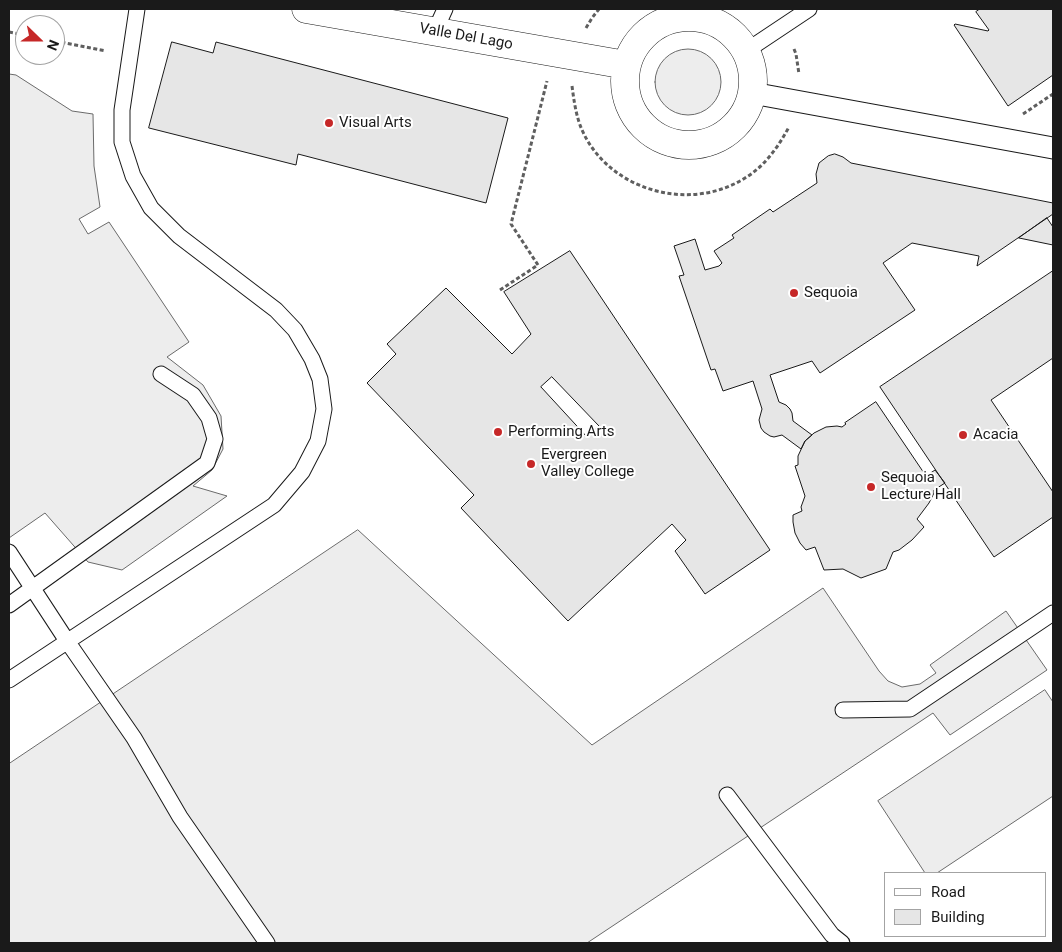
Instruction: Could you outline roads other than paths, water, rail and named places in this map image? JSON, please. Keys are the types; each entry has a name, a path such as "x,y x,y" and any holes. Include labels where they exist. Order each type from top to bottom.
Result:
{"street":[{"name":"Valle Del Lago","path":"306,9 440,20 626,65"},
{"path":"692,16 715,21 733,33 746,52 753,72 752,93 745,113 732,128 715,140 695,145 674,144 655,136 640,123 629,106 624,86 626,65 635,45 650,28 670,18 692,16"},
{"path":"752,93 1053,148"}],"lane":[{"path":"9,680 274,505 302,472 318,441 324,409 320,379 312,359 295,330 276,310 179,236 151,208 133,176 122,142 122,110 137,9"},
{"path":"746,52 809,9"},
{"path":"9,605 207,462 216,439 209,418 193,395 161,374"},
{"path":"9,552 32,589 134,738 180,817 267,943"},
{"path":"843,710 910,709 1053,612"},
{"path":"727,794 832,934 842,943"}],"place":[{"name":"Visual Arts","path":"329,123"},
{"name":"Sequoia","path":"794,293"},
{"name":"Performing Arts","path":"498,432"},
{"name":"Acacia","path":"963,435"},
{"name":"Evergreen Valley College","path":"531,464"},
{"name":"Sequoia Lecture Hall","path":"871,487"}]}
